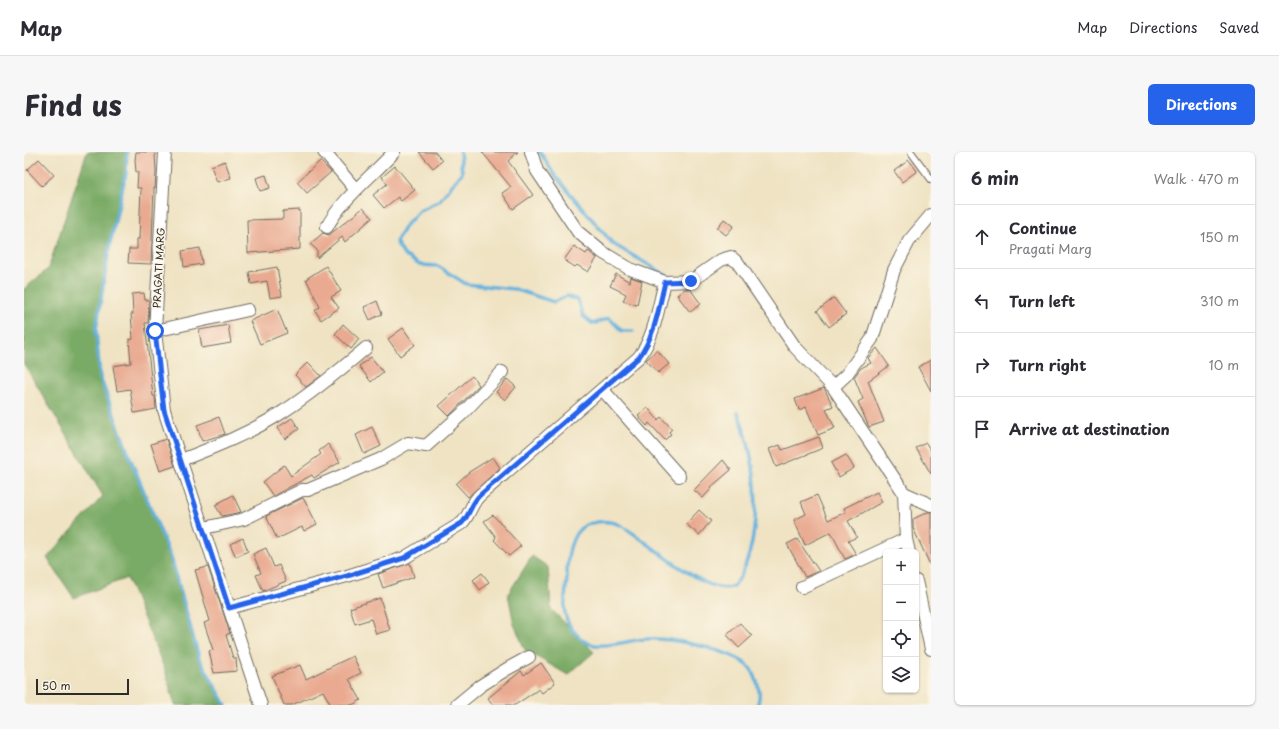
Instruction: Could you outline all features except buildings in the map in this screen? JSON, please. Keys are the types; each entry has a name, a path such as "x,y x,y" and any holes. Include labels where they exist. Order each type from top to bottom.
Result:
{"street":[{"name":"PRAGATI MARG","path":"165,152 155,331 164,410 261,705"},
{"path":"324,152 356,190"},
{"path":"327,227 330,221 356,190 394,152"},
{"path":"531,152 537,171 578,232 602,252 630,269 665,282 691,281 721,260 731,257 738,263 795,347 833,387 904,493 906,539 908,549"},
{"path":"833,387 846,375 872,339 894,270 909,242 931,215"},
{"path":"229,608 347,576 408,555 462,523 466,519 474,500 639,357 646,348 665,282"},
{"path":"155,331 248,310"},
{"path":"181,460 231,440 280,414 324,383 366,348"},
{"path":"204,528 244,519 302,490 308,490 381,459 408,442 426,446 462,414 502,372"},
{"path":"602,389 679,476"},
{"path":"904,493 931,505"},
{"path":"802,587 906,539"},
{"path":"917,585 931,649"},
{"path":"457,705 480,686 529,657"}],"lane":[{"path":"911,152 931,179"}],"green space":[{"path":"87,152 127,152 126,172 109,248 96,330 100,377 130,458 171,556 199,658 226,705 175,705 165,670 127,578 74,598 47,558 103,496 24,364 24,289 48,269"},
{"path":"532,556 548,567 551,609 594,652 568,675 525,650 514,624 508,594"}],"waterway":[{"path":"127,152 126,172 109,248 96,330 100,377 130,458 171,557 199,658 226,705"},
{"path":"460,152 462,173 439,201 419,211 405,226 396,242 404,255 420,265 438,266 466,284 514,289 554,302 567,296 578,300 583,316 593,324 609,318 622,331 633,331"},
{"path":"540,152 555,176 613,244 666,275"},
{"path":"738,413 752,460 755,509 752,542 745,566 736,583 733,586 722,588 708,584 676,565 620,525 612,522 599,522 586,525 581,528 576,533 570,546 564,606 567,620 571,628 581,639 590,644 611,645 649,639 667,640 716,650 738,659 752,670 755,677 759,694 757,705"}],"route":[{"path":"155,331 158,368 164,410 229,608 347,576 404,558 462,523 466,519 474,500 639,357 646,348 651,335 665,282 691,281"}]}
